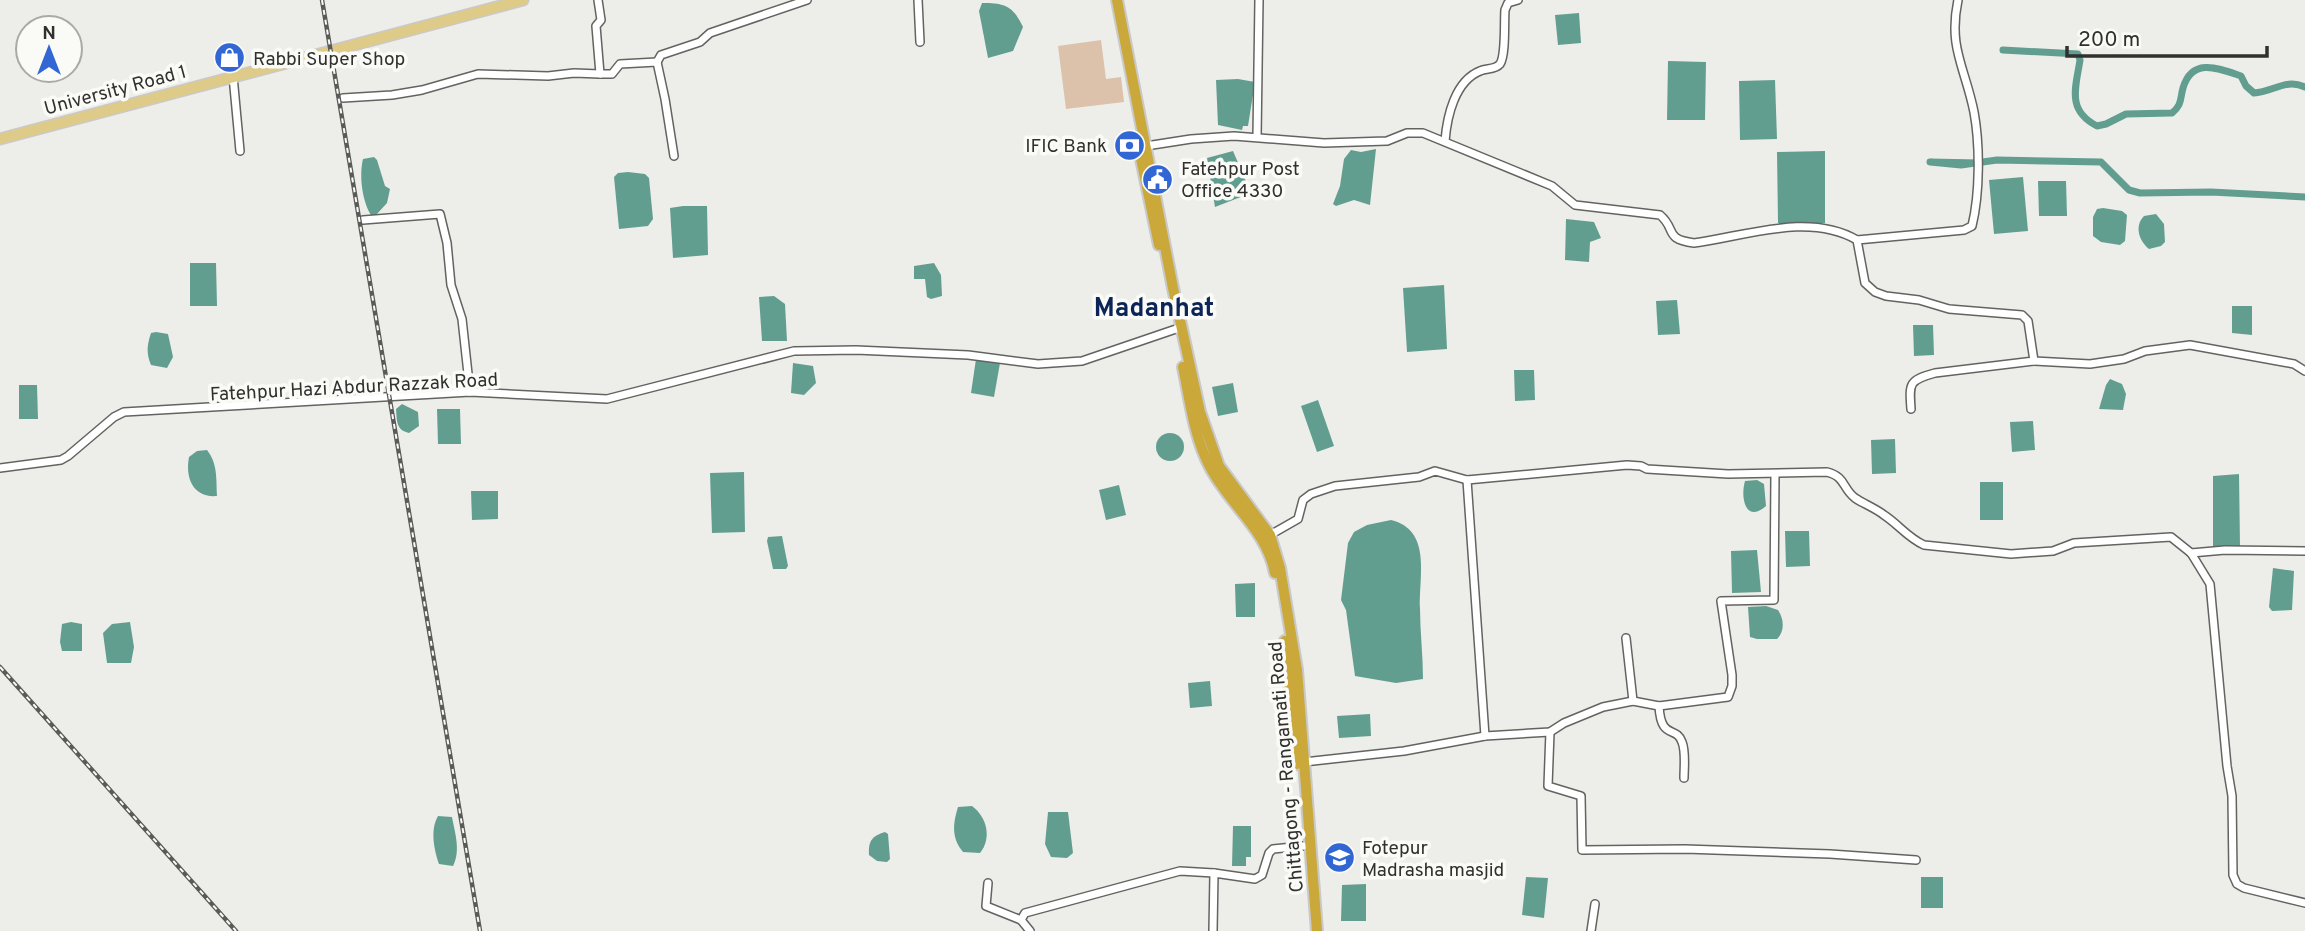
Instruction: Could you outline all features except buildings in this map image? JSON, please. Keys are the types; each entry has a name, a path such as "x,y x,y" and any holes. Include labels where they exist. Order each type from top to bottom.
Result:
{"highway":[{"name":"Chittagong - Rangamati Road","path":"1111,0 1192,410 1211,468 1258,533 1274,567 1292,699 1310,931"},
{"name":"Chittagong - Rangamati Road","path":"1118,0 1191,372 1211,449 1219,466 1270,535 1280,568 1297,670 1317,931"}],"main road":[{"name":"University Road 1","path":"0,139 523,0"}],"street":[{"path":"598,0 601,20 596,26 600,74"},
{"path":"674,156 666,99 657,62 661,55 700,42 710,33 807,0"},
{"path":"918,0 920,42"},
{"path":"1256,137 1259,0"},
{"path":"1446,141 1458,88 1466,78 1500,64 1503,55 1505,10 1507,3 1518,0"},
{"path":"1146,146 1191,139 1256,137 1324,143 1387,141 1407,133 1423,132 1552,186 1575,205 1660,215 1666,220 1672,236 1681,242 1720,240 1795,226 1824,227 1841,231 1857,240 1971,229 1977,139 1971,101 1955,44 1954,22 1958,0"},
{"path":"343,98 422,90 478,74 612,74 620,64 657,62"},
{"path":"233,76 240,151"},
{"path":"363,220 440,214 447,243 451,285 462,319 470,392"},
{"path":"1857,240 1865,283 1875,292 1949,309 2022,315 2028,321 2034,361"},
{"name":"Fatehpur Hazi Abdur Razzak Road","path":"0,468 61,460 124,412 470,392 607,400 799,350 968,355 1038,365 1082,361 1176,329"},
{"path":"1910,409 1909,389 1912,383 1919,377 1935,373 2034,361 2090,364 2124,359 2145,351 2190,345 2294,364 2305,371"},
{"path":"1270,535 1298,519 1303,500 1322,489 1419,477 1435,471 1467,480 1627,465 1647,469 1835,474 1842,479 1855,498 1886,516 1916,542 1924,545 2011,554 2053,551 2074,543 2171,537 2191,553 2211,587 2233,807 2233,875 2244,888 2305,903"},
{"path":"1304,762 1404,751 1485,736 1550,732 1564,723 1603,707 1633,702 1658,706 1728,697 1732,675 1721,601 1774,600 1775,474"},
{"path":"1467,480 1485,736"},
{"path":"2191,553 2238,550 2305,551"},
{"path":"1626,638 1633,702"},
{"path":"1658,706 1660,721 1665,731 1678,736 1682,743 1684,778"},
{"path":"1550,732 1548,786 1553,790 1581,796 1582,850 1685,849 1916,860"},
{"path":"1021,920 1025,912 1180,871 1255,879 1262,875 1269,853 1273,849 1303,846"},
{"path":"1213,931 1214,873"},
{"path":"988,883 986,906 1021,920 1030,931"},
{"path":"1591,931 1595,904"}],"shaded area":[{"path":"982,3 1007,7 1019,20 1023,27 1013,51 988,58 979,11"},
{"path":"1579,13 1581,43 1558,45 1555,15"},
{"path":"1101,40 1106,79 1121,77 1124,102 1066,109 1058,46"},
{"path":"1668,61 1706,62 1705,120 1667,120"},
{"path":"1238,79 1255,82 1248,126 1243,126 1242,130 1218,125 1216,80"},
{"path":"1775,80 1777,139 1740,140 1739,81"},
{"path":"1376,149 1370,205 1354,200 1336,206 1333,204 1340,186 1344,159 1351,150 1361,152"},
{"path":"1233,151 1251,193 1215,207 1207,158"},
{"path":"1825,151 1825,223 1778,223 1777,152"},
{"path":"374,157 385,186 390,189 387,203 376,215 371,215 363,195 361,173 363,159"},
{"path":"618,173 645,174 649,178 653,219 648,226 619,229 614,177"},
{"path":"2023,177 2028,231 1994,234 1989,180"},
{"path":"2038,181 2066,181 2067,216 2039,216"},
{"path":"707,206 708,255 673,258 670,208"},
{"path":"2097,209 2122,211 2127,215 2125,241 2120,245 2101,242 2093,236 2093,217"},
{"path":"2156,214 2164,224 2165,242 2149,249 2140,238 2139,224 2144,216"},
{"path":"1566,219 1594,222 1601,238 1590,242 1589,262 1565,260"},
{"path":"190,263 216,263 217,306 190,306"},
{"path":"934,263 941,275 942,296 931,299 927,297 925,279 914,279 914,266"},
{"path":"1444,285 1447,349 1407,352 1403,288"},
{"path":"774,296 785,304 787,341 762,341 759,297"},
{"path":"1677,300 1680,334 1658,335 1656,301"},
{"path":"2232,306 2252,306 2252,335 2232,333"},
{"path":"1913,325 1933,325 1934,355 1914,356"},
{"path":"151,333 168,334 173,357 167,368 151,365 149,361 149,341"},
{"path":"976,359 1000,363 994,397 971,393"},
{"path":"793,363 813,366 816,383 804,395 791,393"},
{"path":"1514,370 1534,370 1535,400 1515,401"},
{"path":"2110,379 2122,384 2126,394 2123,410 2099,409"},
{"path":"1233,383 1238,412 1218,416 1212,387"},
{"path":"19,385 37,385 38,419 19,419"},
{"path":"1318,400 1334,446 1317,452 1301,406"},
{"path":"402,404 418,412 419,426 409,433 399,427 397,421 396,409"},
{"path":"437,409 460,409 461,444 438,444"},
{"path":"2033,421 2035,450 2012,452 2010,422"},
{"path":"1170,433 1180,437 1184,447 1180,457 1170,461 1160,457 1156,447 1160,437"},
{"path":"1895,439 1896,473 1872,474 1871,440"},
{"path":"207,450 215,466 217,496 202,494 197,490 192,485 188,472 189,457 197,451"},
{"path":"744,472 745,532 712,533 710,473"},
{"path":"2239,474 2240,546 2213,547 2213,476"},
{"path":"1757,480 1764,484 1766,506 1754,512 1746,507 1743,495 1745,481"},
{"path":"1980,482 2003,482 2003,520 1980,520"},
{"path":"1119,485 1126,515 1106,520 1099,490"},
{"path":"471,491 498,491 498,519 472,520"},
{"path":"1391,520 1404,525 1413,533 1418,544 1421,569 1423,679 1396,683 1355,676 1346,610 1341,600 1348,543 1354,532 1367,525"},
{"path":"1785,531 1809,531 1810,566 1786,567"},
{"path":"782,536 788,566 786,569 773,569 768,537"},
{"path":"1757,550 1761,592 1732,593 1731,551"},
{"path":"2273,568 2294,571 2292,610 2272,611 2269,607"},
{"path":"1255,583 1255,617 1236,617 1235,584"},
{"path":"1766,606 1778,610 1780,614 1783,625 1780,636 1777,639 1750,637 1748,607"},
{"path":"130,622 134,647 131,663 107,663 103,633 112,624"},
{"path":"62,624 82,624 82,651 62,651"},
{"path":"1210,681 1212,706 1190,708 1188,683"},
{"path":"1370,714 1371,736 1339,738 1337,716"},
{"path":"972,806 981,816 986,828 986,841 980,853 963,852 955,836 954,825 958,807"},
{"path":"1048,812 1068,812 1073,853 1067,858 1051,857 1045,844"},
{"path":"438,816 452,817 457,848 453,866 439,864 437,858 433,833"},
{"path":"1233,826 1251,826 1251,857 1246,857 1246,866 1232,866"},
{"path":"885,832 888,834 890,859 887,862 877,861 869,855 869,846 874,837"},
{"path":"1526,877 1548,878 1544,918 1522,915"},
{"path":"1921,877 1943,877 1943,908 1921,908"},
{"path":"1366,884 1366,921 1341,921 1342,885"}],"waterway":[{"path":"2003,50 2078,54 2080,60 2075,89 2077,105 2087,120 2097,126 2126,114 2172,113 2179,104 2187,78 2199,68 2215,68 2241,76 2246,86 2254,93 2292,84 2305,87"},
{"path":"1979,163 1930,162 1961,165 1997,160 2101,162 2129,190 2140,193 2211,192 2305,197"}],"railway":[{"path":"322,0 480,931"},
{"path":"0,667 236,931"}],"place":[{"name":"Rabbi Super Shop","path":"230,58"},
{"name":"IFIC Bank","path":"1130,145"},
{"name":"Fatehpur Post Office 4330","path":"1158,179"},
{"name":"Fotepur Madrasha masjid","path":"1339,858"}],"district":[{"name":"Madanhat","path":"1154,307"}]}
